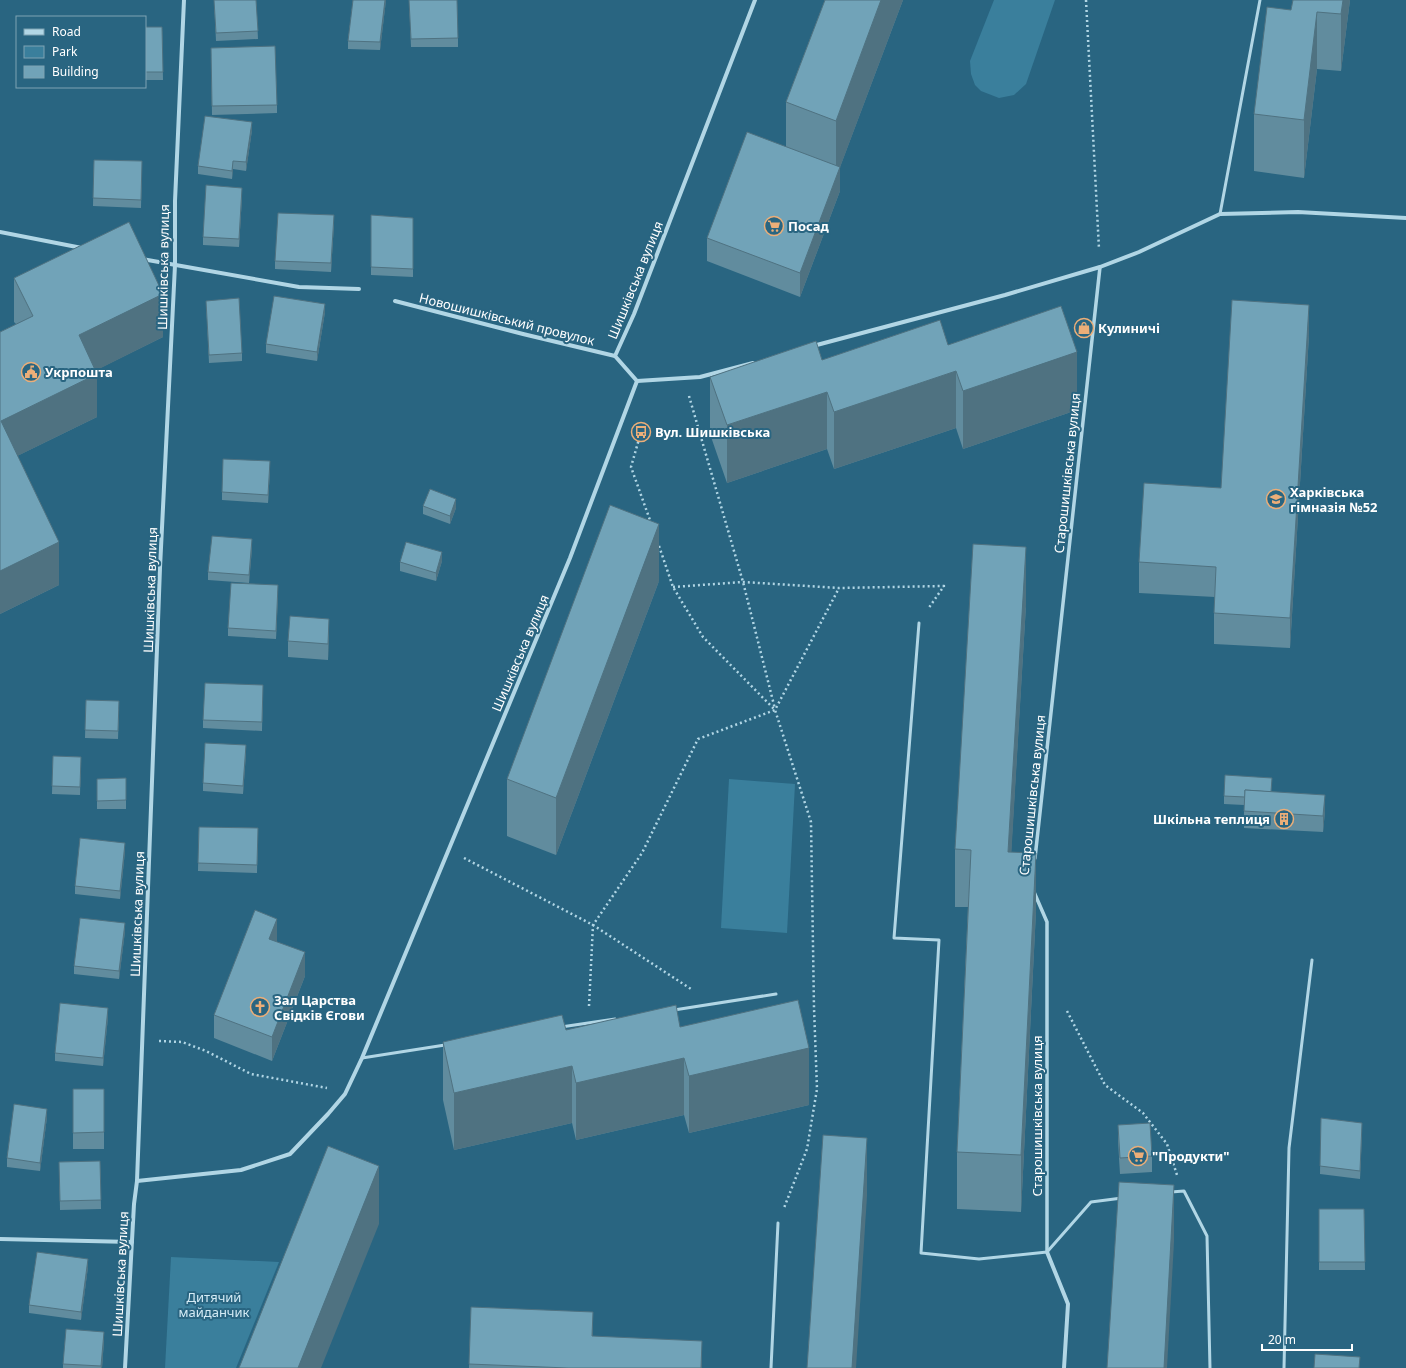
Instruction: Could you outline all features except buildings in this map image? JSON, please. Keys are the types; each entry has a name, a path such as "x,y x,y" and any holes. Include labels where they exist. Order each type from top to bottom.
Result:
{"street":[{"name":"Шишківська вулиця","path":"125,1368 134,1204 137,1181 160,568 175,265 175,201 184,0"},
{"name":"Шишківська вулиця","path":"137,1181 241,1170 290,1154 345,1094 362,1058 570,558 637,381 615,356 634,314 755,0"},
{"path":"808,348 1004,295 1100,267 1139,252 1220,214 1298,212 1406,218"},
{"path":"0,232 84,248"},
{"path":"137,258 299,287 359,289"},
{"name":"Старошишківська вулиця","path":"1034,862 1100,267"},
{"name":"Новошишківський провулок","path":"395,300 523,334 615,356"},
{"path":"637,381 700,377 762,360"},
{"name":"Старошишківська вулиця","path":"1032,886 1047,922 1047,1252 1068,1304 1064,1368"},
{"path":"0,1238 132,1242"}],"lane":[{"path":"1220,214 1260,0"},
{"path":"919,623 894,938 939,940 921,1253 979,1260 1047,1252 1091,1202 1130,1197"},
{"path":"1284,1368 1289,1148 1312,960"},
{"path":"666,1011 776,994"},
{"path":"557,1028 620,1018"},
{"path":"362,1058 448,1045"},
{"path":"1169,1192 1184,1191 1207,1236 1210,1368"},
{"path":"771,1368 778,1223"}],"path":[{"path":"1086,0 1100,267"},
{"path":"684,378 743,582 775,710 811,822 817,1090 808,1149 778,1223"},
{"path":"641,432 631,467 652,527"},
{"path":"657,542 673,587 703,638 775,710"},
{"path":"673,587 743,582 839,588 944,586 919,623"},
{"path":"588,1023 593,925 642,853 698,739 775,710 839,588"},
{"path":"448,850 593,925 713,1004"},
{"path":"143,1041 182,1042 206,1051 251,1074 327,1088 345,1094"}],"green space":[{"path":"994,0 1055,0 1026,84 1014,95 999,98 981,91 975,85 971,74 970,61"},
{"path":"729,779 795,784 787,933 721,928"},
{"name":"Дитячий майданчик","path":"171,1257 279,1262 236,1368 165,1368"}],"place":[{"name":"Посад","path":"774,226"},
{"name":"Кулиничі","path":"1084,328"},
{"name":"Укрпошта","path":"31,372"},
{"name":"Вул. Шишківська","path":"641,432"},
{"name":"Харківська гімназія №52","path":"1276,499"},
{"name":"Шкільна теплиця","path":"1284,819"},
{"name":"Зал Царства Свідків Єгови","path":"260,1007"},
{"name":"\"Продукти\"","path":"1138,1156"}]}
